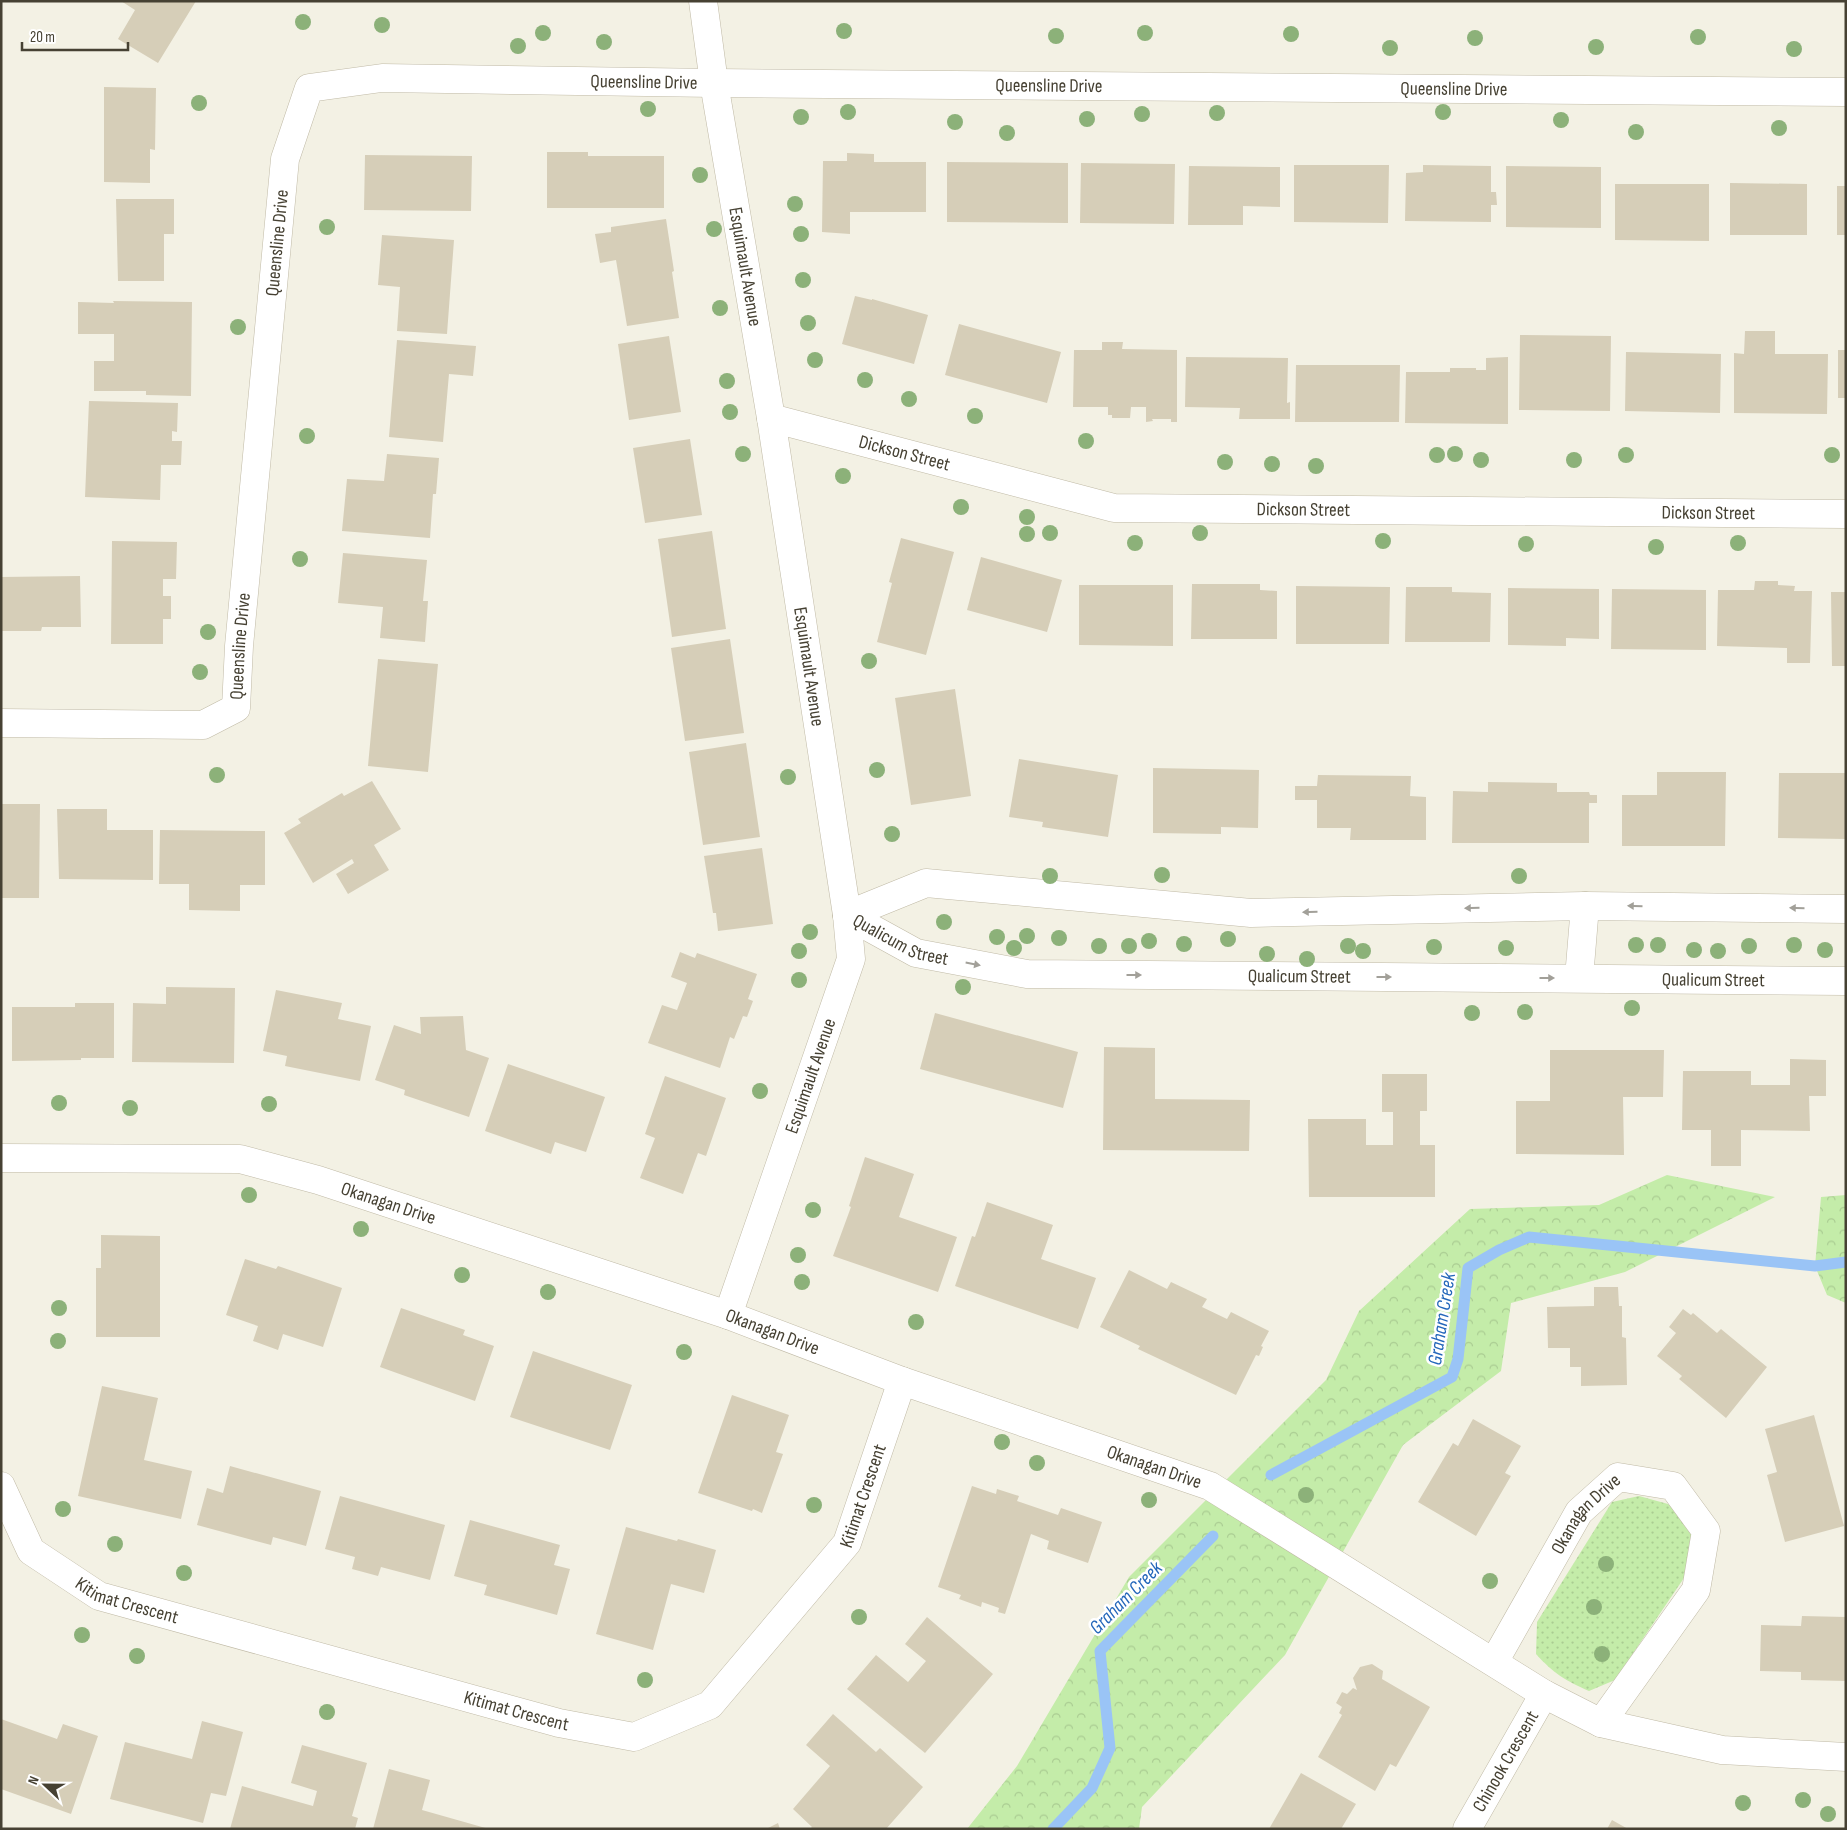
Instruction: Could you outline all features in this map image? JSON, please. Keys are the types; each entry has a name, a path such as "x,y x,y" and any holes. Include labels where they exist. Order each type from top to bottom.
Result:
{"street":[{"name":"Esquimault Avenue","path":"703,1 714,83 771,418 847,916 851,959 728,1315"},
{"name":"Queensline Drive","path":"1,723 203,724 236,708 239,646 285,159 309,88 382,78 714,83 1846,92"},
{"name":"Dickson Street","path":"771,418 1114,508 1846,514"},
{"name":"Qualicum Street","path":"847,916 926,883 1251,913 1585,906 1846,909"},
{"path":"1579,978 1585,906"},
{"name":"Qualicum Street","path":"847,916 916,953 1027,974 1846,981"},
{"name":"Okanagan Drive","path":"1,1158 240,1159 318,1180 728,1315 902,1381 1210,1486 1544,1694 1601,1723 1722,1750 1846,1757"},
{"name":"Kitimat Crescent","path":"1,1486 31,1551 99,1596 559,1723 634,1737 710,1705 847,1543 902,1381"},
{"name":"Okanagan Drive","path":"1494,1662 1579,1512 1618,1477 1673,1486 1706,1531 1696,1590 1601,1723"},
{"name":"Chinook Crescent","path":"1467,1829 1544,1694"}],"green space":[{"path":"1667,1175 1775,1197 1625,1272 1511,1303 1501,1371 1403,1445 1285,1655 1142,1807 1139,1829 967,1829 1017,1766 1129,1577 1326,1380 1359,1311 1470,1209 1599,1205"},
{"path":"1846,1195 1846,1303 1827,1295 1815,1266 1821,1197"},
{"path":"1639,1496 1668,1504 1689,1516 1698,1545 1686,1575 1615,1680 1589,1691 1560,1676 1536,1654 1537,1622 1612,1502"}],"building":[{"path":"121,1 196,1 158,63 118,39 135,10"},
{"path":"104,87 156,88 155,150 150,149 150,183 104,182"},
{"path":"547,152 588,152 588,156 664,156 664,208 547,208"},
{"path":"847,153 874,154 874,162 926,162 926,212 850,212 850,234 822,232 823,161 847,161"},
{"path":"365,155 472,156 471,211 364,210"},
{"path":"947,162 1068,163 1068,223 947,222"},
{"path":"1081,163 1175,164 1174,224 1080,223"},
{"path":"1294,165 1389,165 1388,223 1294,222"},
{"path":"1423,165 1491,166 1491,192 1496,192 1497,205 1491,205 1491,222 1405,221 1406,173 1423,172"},
{"path":"1189,166 1280,167 1280,207 1243,206 1243,225 1188,225"},
{"path":"1506,166 1601,167 1601,228 1506,227"},
{"path":"1730,183 1807,184 1807,235 1730,235"},
{"path":"1615,184 1709,184 1709,241 1615,240"},
{"path":"1837,186 1846,186 1846,235 1837,235"},
{"path":"116,199 174,199 174,234 164,234 164,281 118,281"},
{"path":"666,219 679,318 627,326 616,260 600,263 595,234 611,232 611,227"},
{"path":"382,235 454,240 447,334 397,331 400,287 378,285"},
{"path":"855,296 928,315 914,364 842,344"},
{"path":"113,301 192,302 191,396 146,395 146,391 94,391 94,361 114,361 114,334 78,334 78,302 114,303"},
{"path":"959,324 1061,352 1047,403 945,375"},
{"path":"1745,331 1775,331 1775,354 1828,354 1827,414 1734,413 1734,353 1744,354"},
{"path":"1520,335 1611,336 1610,411 1519,410"},
{"path":"669,336 681,412 629,420 618,344"},
{"path":"397,340 476,346 473,376 449,374 443,442 389,437"},
{"path":"1102,342 1123,342 1122,349 1177,350 1177,422 1171,422 1171,419 1152,419 1153,421 1146,422 1146,407 1131,407 1130,418 1112,418 1112,415 1108,415 1108,407 1073,407 1074,350 1102,350"},
{"path":"1838,350 1846,350 1846,398 1838,398"},
{"path":"1626,352 1721,354 1720,413 1625,411"},
{"path":"1186,357 1288,358 1287,403 1290,402 1290,419 1239,419 1240,408 1185,407"},
{"path":"1508,357 1508,424 1405,423 1406,372 1450,372 1450,368 1486,370 1486,358"},
{"path":"1296,365 1400,365 1399,422 1295,422"},
{"path":"89,401 178,403 177,432 172,431 172,441 182,441 181,465 161,465 160,500 85,497"},
{"path":"690,439 702,515 645,523 633,448"},
{"path":"387,454 439,458 436,494 433,494 430,538 342,531 347,479 384,481"},
{"path":"712,531 726,629 672,637 658,539"},
{"path":"901,538 954,552 926,655 877,642 892,583 889,582"},
{"path":"112,541 177,542 176,579 163,579 163,596 171,596 171,619 163,619 163,644 111,644"},
{"path":"343,553 427,560 423,601 428,601 425,642 380,638 383,607 338,603"},
{"path":"981,557 1062,580 1047,632 967,610"},
{"path":"80,576 81,627 42,627 41,631 1,631 1,577"},
{"path":"1755,581 1778,581 1778,585 1795,586 1794,591 1812,591 1810,663 1787,663 1787,648 1717,646 1718,590 1754,590"},
{"path":"1192,584 1260,584 1260,590 1277,591 1277,639 1191,639"},
{"path":"1079,585 1173,585 1173,646 1079,645"},
{"path":"1296,586 1390,587 1389,644 1296,644"},
{"path":"1406,587 1452,587 1452,592 1491,593 1490,642 1405,642"},
{"path":"1508,588 1599,589 1599,639 1566,638 1566,646 1508,645"},
{"path":"1612,589 1706,590 1706,650 1611,649"},
{"path":"1831,592 1846,592 1846,666 1832,666"},
{"path":"730,639 744,733 685,741 671,648"},
{"path":"378,659 438,664 428,772 368,766"},
{"path":"955,689 971,796 911,805 895,698"},
{"path":"746,743 760,837 703,845 689,752"},
{"path":"1019,759 1118,775 1108,837 1042,827 1043,822 1009,817"},
{"path":"1153,768 1259,770 1258,828 1221,827 1221,834 1153,833"},
{"path":"1657,772 1726,772 1725,846 1622,846 1622,795 1657,795"},
{"path":"1779,773 1846,773 1846,839 1778,838"},
{"path":"1318,775 1411,776 1410,796 1426,797 1426,840 1350,840 1351,828 1317,828 1317,800 1295,800 1295,786 1317,786"},
{"path":"372,781 401,829 374,845 389,870 348,894 336,874 354,863 352,859 313,883 284,833 301,823 298,819 342,793 344,796"},
{"path":"1488,782 1557,783 1557,792 1589,792 1590,795 1597,795 1597,803 1589,803 1589,843 1452,843 1453,791 1488,792"},
{"path":"1,804 40,804 39,898 1,898"},
{"path":"57,809 107,809 107,830 153,830 153,880 59,879"},
{"path":"160,830 265,831 265,885 240,885 240,911 189,910 189,884 159,884"},
{"path":"762,848 773,924 718,931 716,913 713,913 704,856"},
{"path":"680,952 695,958 697,953 757,974 748,999 753,1001 747,1017 743,1016 734,1039 730,1037 720,1068 648,1043 662,1005 677,1010 687,983 671,977"},
{"path":"166,987 235,988 234,1063 132,1062 133,1003 166,1004"},
{"path":"276,990 342,1003 338,1019 371,1026 360,1081 285,1066 287,1056 263,1051"},
{"path":"75,1003 114,1003 114,1058 12,1061 12,1007 75,1007"},
{"path":"935,1013 1078,1052 1063,1108 920,1069"},
{"path":"463,1016 466,1050 489,1058 469,1117 404,1095 405,1090 375,1080 394,1025 421,1034 420,1017"},
{"path":"1104,1047 1155,1048 1155,1099 1250,1100 1249,1151 1103,1150"},
{"path":"1550,1050 1664,1050 1663,1097 1623,1097 1624,1155 1516,1154 1516,1101 1550,1101"},
{"path":"1790,1059 1826,1060 1826,1096 1809,1096 1810,1131 1741,1130 1741,1166 1711,1166 1711,1130 1682,1130 1683,1071 1751,1071 1751,1085 1790,1085"},
{"path":"508,1064 605,1097 586,1152 555,1142 551,1154 485,1131"},
{"path":"1382,1074 1427,1074 1427,1111 1420,1111 1420,1145 1435,1145 1435,1197 1309,1197 1308,1119 1366,1119 1366,1145 1393,1145 1393,1112 1382,1112"},
{"path":"665,1076 726,1098 706,1156 698,1153 683,1194 640,1178 655,1138 645,1134"},
{"path":"865,1157 914,1174 899,1217 957,1237 938,1292 833,1256 851,1207 849,1206"},
{"path":"987,1202 1053,1225 1041,1259 1096,1278 1078,1329 955,1286 972,1236 975,1237"},
{"path":"101,1235 160,1236 160,1337 96,1337 96,1268 101,1268"},
{"path":"245,1259 276,1269 278,1266 342,1288 323,1347 283,1334 278,1350 253,1341 258,1326 226,1315"},
{"path":"1129,1270 1167,1289 1171,1282 1207,1299 1202,1307 1227,1319 1231,1312 1269,1331 1261,1346 1263,1347 1259,1356 1256,1355 1236,1395 1138,1349 1140,1346 1100,1327"},
{"path":"1594,1287 1618,1287 1619,1306 1622,1306 1622,1337 1626,1338 1627,1385 1581,1386 1581,1367 1570,1367 1570,1348 1548,1348 1547,1307 1594,1306"},
{"path":"401,1308 465,1330 463,1335 494,1346 475,1401 380,1367"},
{"path":"1683,1309 1691,1315 1693,1313 1717,1333 1721,1329 1767,1367 1726,1418 1679,1379 1682,1376 1657,1356 1676,1333 1669,1327"},
{"path":"533,1351 632,1385 610,1450 510,1417"},
{"path":"102,1386 158,1398 144,1460 192,1471 181,1519 78,1496"},
{"path":"732,1395 789,1415 776,1452 783,1454 762,1513 698,1493"},
{"path":"1814,1415 1844,1526 1785,1542 1767,1475 1777,1472 1765,1429"},
{"path":"1473,1419 1521,1446 1505,1473 1511,1476 1476,1536 1418,1502 1453,1443 1458,1446"},
{"path":"230,1466 321,1491 306,1546 273,1537 271,1545 197,1525 207,1488 223,1493"},
{"path":"972,1486 996,1494 997,1489 1019,1496 1017,1501 1058,1515 1061,1508 1102,1522 1088,1563 1047,1549 1049,1541 1031,1534 1005,1614 998,1612 999,1608 982,1602 981,1607 959,1599 961,1595 938,1587"},
{"path":"340,1496 445,1525 430,1580 381,1567 378,1576 352,1569 355,1557 325,1549"},
{"path":"470,1520 560,1545 554,1565 570,1569 557,1615 484,1595 487,1585 454,1576"},
{"path":"626,1527 716,1550 704,1593 671,1584 653,1650 596,1634"},
{"path":"1802,1616 1846,1617 1846,1681 1801,1680 1801,1672 1760,1671 1761,1625 1801,1626"},
{"path":"927,1617 993,1674 925,1753 847,1689 876,1655 908,1682 926,1661 905,1644"},
{"path":"1372,1664 1383,1671 1382,1679 1430,1707 1396,1767 1390,1764 1375,1791 1318,1757 1342,1715 1339,1713 1342,1707 1336,1703 1342,1692 1347,1694 1353,1688 1357,1690 1353,1678 1360,1667"},
{"path":"833,1714 876,1752 880,1748 923,1787 886,1829 810,1829 812,1827 793,1809 830,1766 806,1745"},
{"path":"1,1719 57,1739 63,1724 98,1736 71,1814 1,1789"},
{"path":"202,1721 243,1732 226,1796 211,1793 203,1823 110,1799 125,1742 192,1759"},
{"path":"302,1745 367,1763 352,1816 358,1818 355,1829 230,1829 242,1786 313,1806 317,1791 291,1783"},
{"path":"389,1769 430,1780 422,1810 489,1829 373,1829"},
{"path":"1301,1773 1356,1804 1341,1829 1269,1829"},
{"path":"1612,1820 1628,1829 1607,1829"},
{"path":"778,1823 780,1829 766,1829"}],"waterway":[{"name":"Graham Creek","path":"1271,1475 1452,1377 1458,1359 1468,1268 1499,1250 1529,1237 1815,1266 1846,1262"},
{"name":"Graham Creek","path":"1053,1829 1092,1788 1110,1748 1100,1651 1213,1536"}]}
